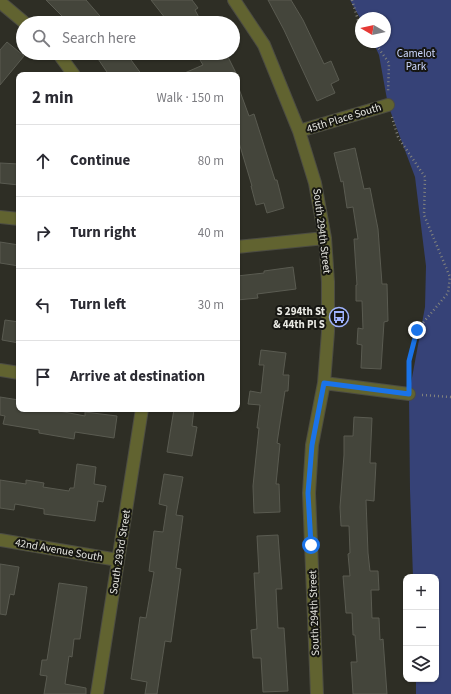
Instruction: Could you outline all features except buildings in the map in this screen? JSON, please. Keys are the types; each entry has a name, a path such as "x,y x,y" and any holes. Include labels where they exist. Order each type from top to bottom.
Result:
{"street":[{"name":"South 294th Street","path":"234,0 264,45 299,131 315,183 325,238 328,282 328,332 324,383 312,445 308,493 317,694"},
{"path":"1,4 16,16"},
{"path":"63,60 72,72"},
{"name":"45th Place South","path":"299,131 388,105"},
{"path":"0,217 16,218"},
{"path":"240,247 325,238"},
{"path":"0,370 16,373"},
{"path":"324,383 409,394"},
{"name":"South 293rd Street","path":"97,694 142,412"},
{"name":"42nd Avenue South","path":"0,540 118,560"}],"path":[{"path":"352,0 356,12"},
{"path":"378,48 389,63 388,105 398,137 425,177 424,215 450,277 448,293 417,330 409,361 409,394 451,397"}],"green space":[{"name":"Camelot Park","path":"350,0 451,0 451,694 416,694 416,682 439,682 439,574 413,574 409,394 425,307 426,266 415,177 388,105 379,55 376,48 391,48 391,12 357,12"}],"place":[{"name":"S 294th St & 44th Pl S","path":"339,317"}],"route":[{"path":"311,545 308,493 312,445 324,383 409,394 409,361 417,330"}]}
